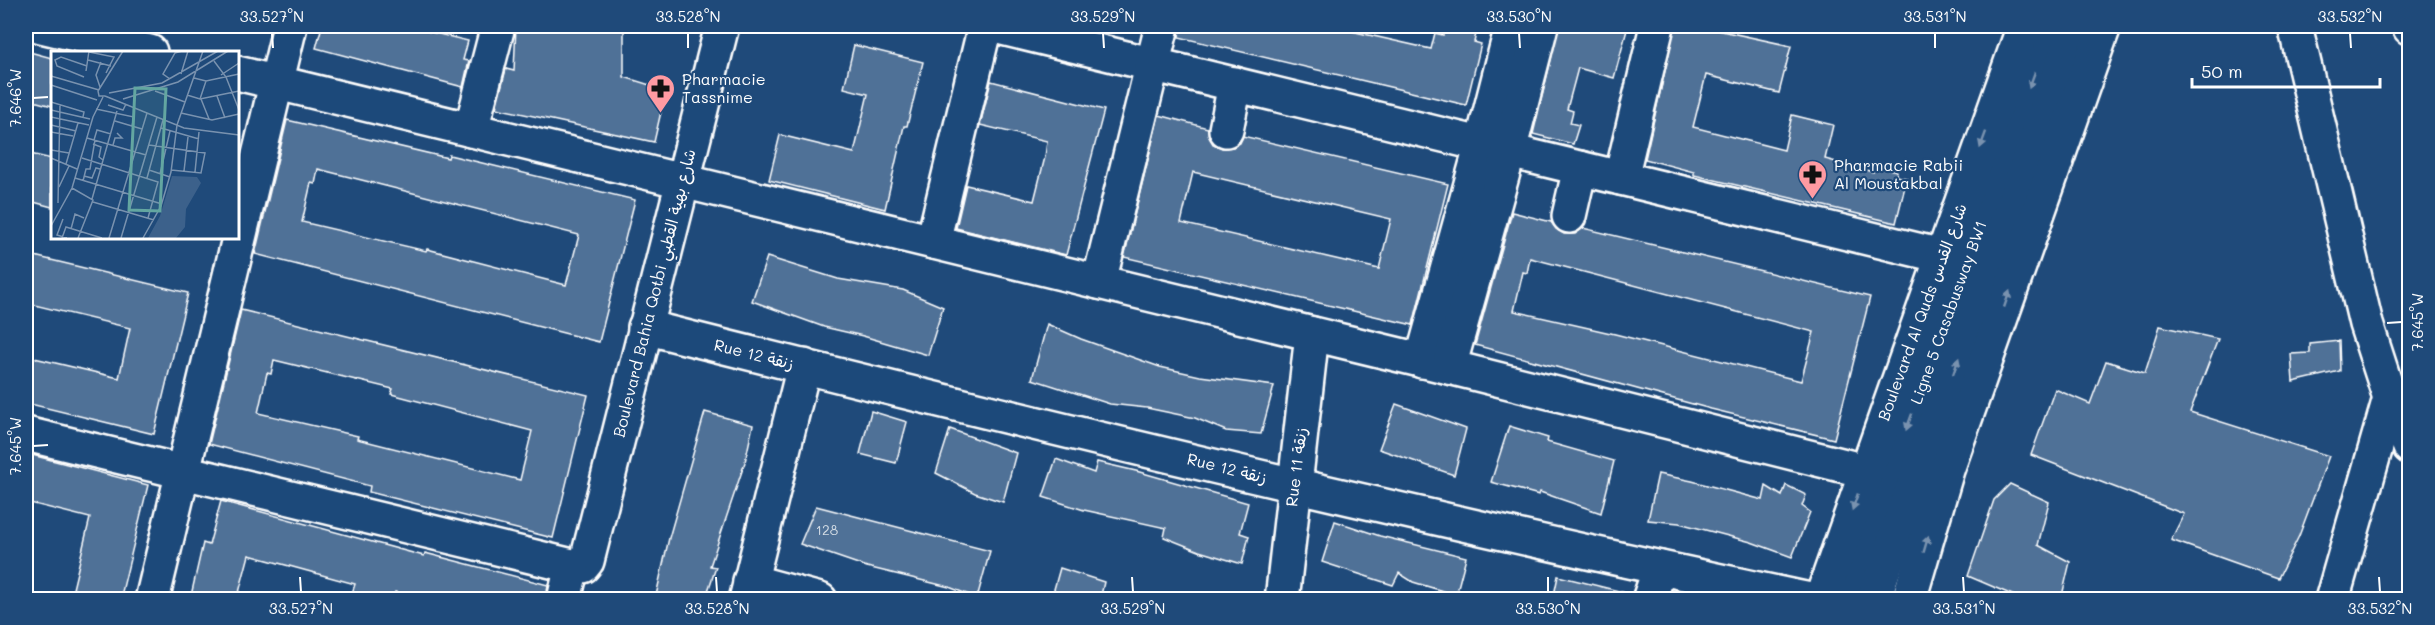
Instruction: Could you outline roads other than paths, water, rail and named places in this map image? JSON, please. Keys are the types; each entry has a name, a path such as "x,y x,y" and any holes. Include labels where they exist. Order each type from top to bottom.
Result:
{"street":[{"path":"41,26 146,51"},
{"path":"152,600 290,26"},
{"path":"471,130 498,26"},
{"name":"Boulevard Bahia Qotbi شارع بهية القطبي","path":"564,600 579,563 643,308 682,181 722,26"},
{"path":"933,242 985,26"},
{"path":"994,26 1942,256"},
{"path":"1099,282 1162,26"},
{"path":"1496,148 1512,26"},
{"path":"1436,364 1496,148 1541,26"},
{"path":"1621,178 1657,26"},
{"name":"Boulevard Al Quds شارع القدس","path":"1821,600 2024,26"},
{"name":"Ligne 5 Casabusway BW1","path":"1844,600 2052,26"},
{"name":"Ligne 5 Casabusway BW1","path":"1873,600 2076,26"},
{"path":"1909,600 1944,479 2104,26"},
{"path":"2295,26 2366,324 2409,447"},
{"path":"238,74 1436,364 1865,471"},
{"path":"1226,130 1235,84"},
{"path":"1569,216 1580,168"},
{"name":"Rue 12 زنقة","path":"643,308 804,366 1294,484 1810,600"},
{"name":"Rue 11 زنقة","path":"1282,600 1312,334"},
{"path":"804,366 748,590 820,600"},
{"path":"2332,600 2390,398"},
{"path":"26,434 579,563"},
{"path":"1649,600 1660,568"}],"place":[{"name":"Pharmacie Tassnime","path":"661,114"},
{"name":"Pharmacie Rabii Al Moustakbal","path":"1813,200"}]}
